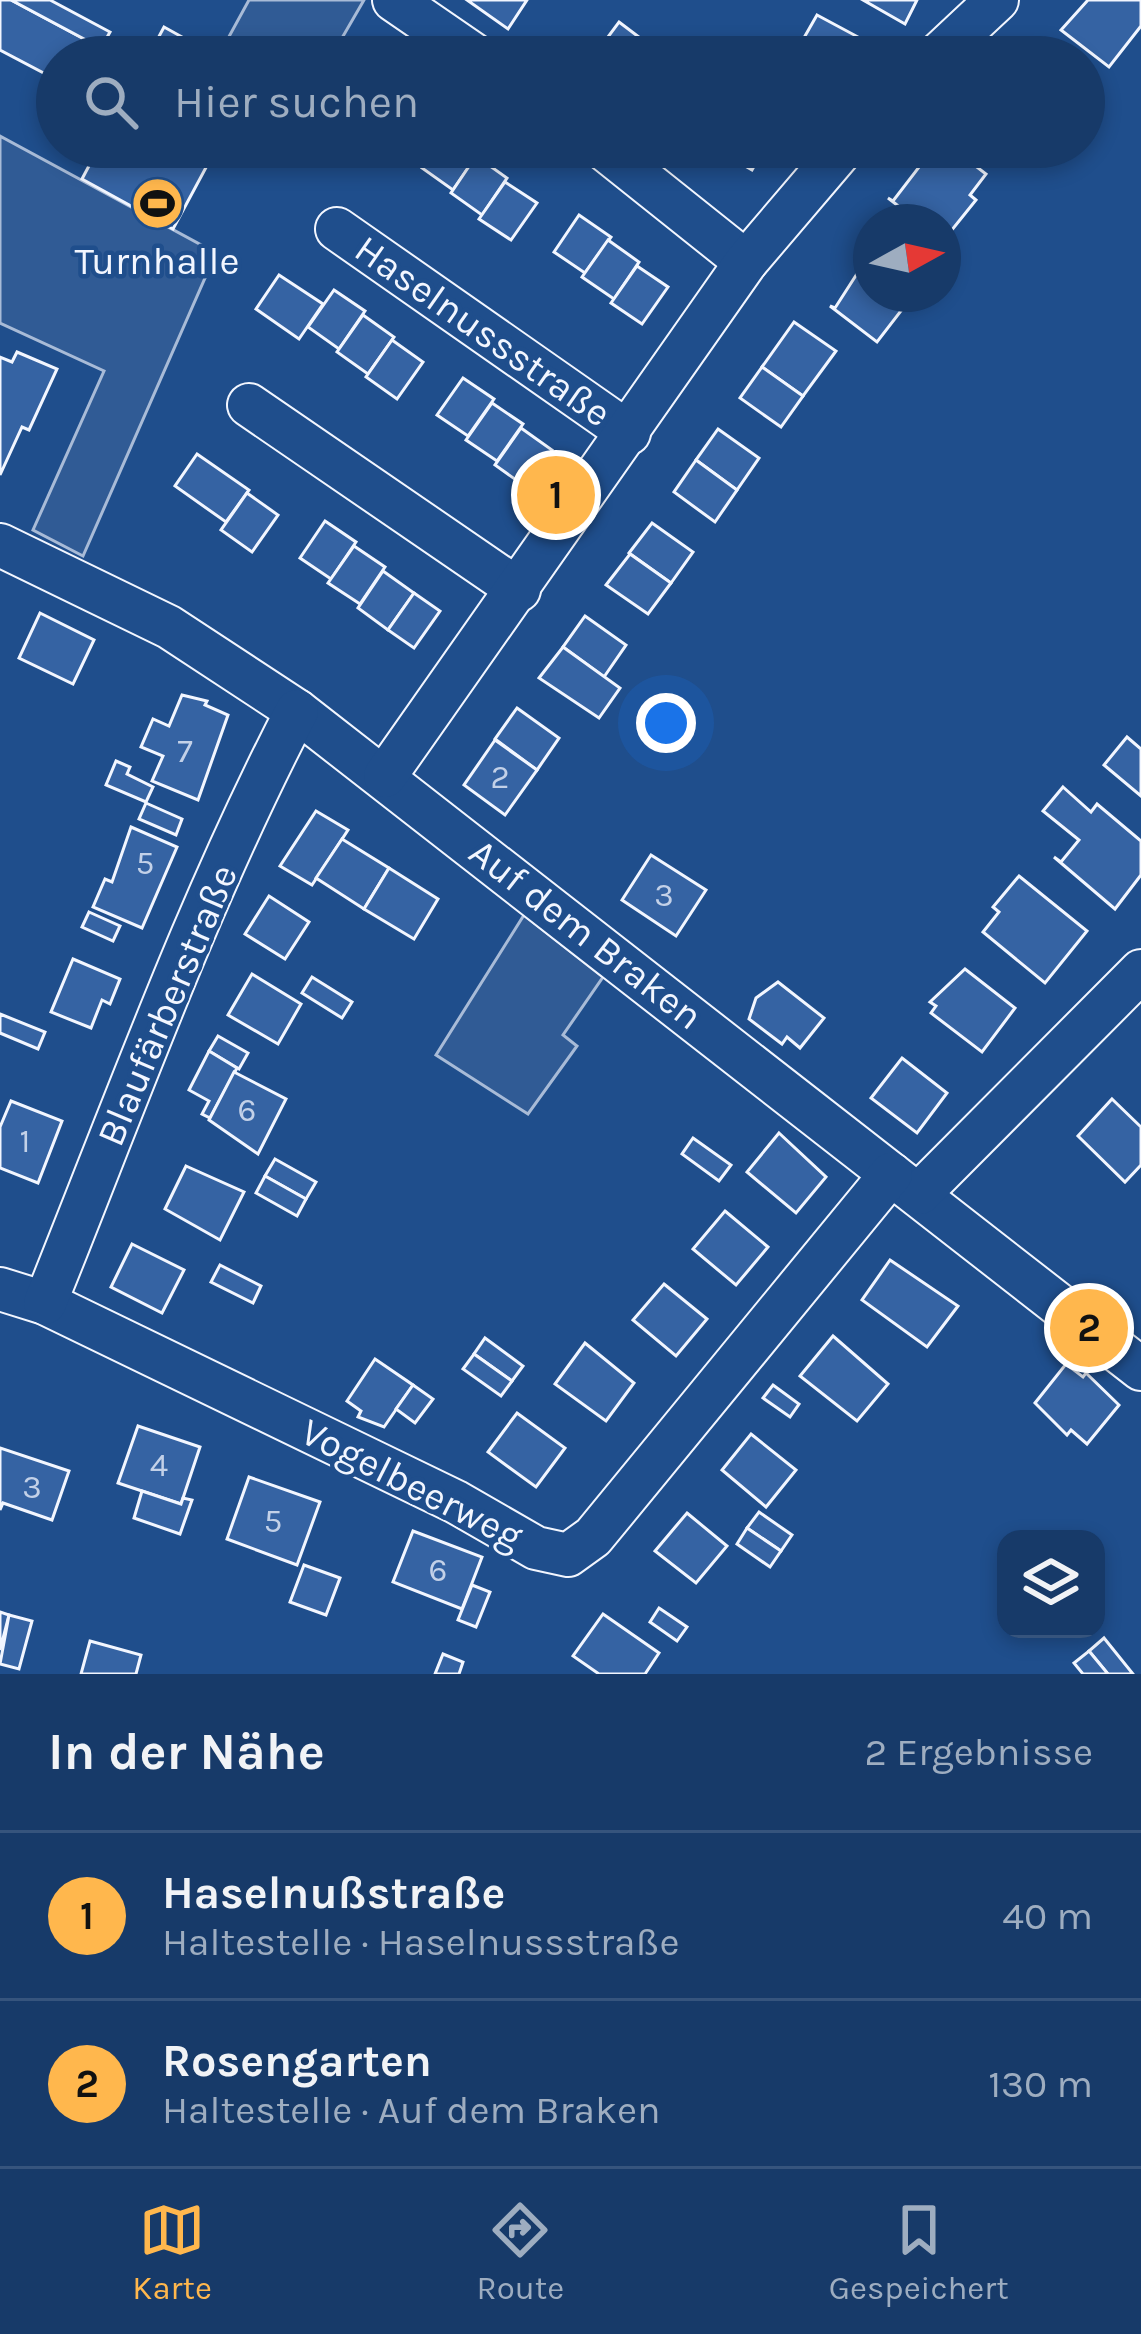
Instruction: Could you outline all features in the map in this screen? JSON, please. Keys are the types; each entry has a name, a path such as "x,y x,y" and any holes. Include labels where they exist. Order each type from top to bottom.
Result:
{"street":[{"path":"394,0 446,36"},
{"path":"958,36 997,0"},
{"path":"628,168 746,262"},
{"name":"Haselnussstraße","path":"385,776 746,262 826,168"},
{"name":"Haselnussstraße","path":"337,229 629,433"},
{"path":"248,405 519,590"},
{"name":"Auf dem Braken","path":"0,545 169,627 297,711 1141,1369"},
{"name":"Blaufärberstraße","path":"45,1303 182,965 297,711"},
{"name":"Vogelbeerweg","path":"0,1289 45,1303 456,1502 536,1548 568,1555 593,1537 906,1184 1141,971"}],"shaded area":[{"path":"249,0 364,0 343,36 229,36"},
{"path":"0,136 36,156 36,168 59,168 216,253 83,556 33,530 104,371 0,323"},
{"path":"524,915 603,977 563,1035 577,1046 528,1114 436,1055"}],"building":[{"path":"0,0 11,0 78,36 36,36 36,69 0,50"},
{"path":"11,0 50,0 110,32 108,36 78,36"},
{"path":"467,0 527,0 508,29"},
{"path":"863,0 917,0 905,24"},
{"path":"1088,0 1141,0 1141,26 1109,67 1105,36 1069,36 1061,30"},
{"path":"817,15 856,36 805,36"},
{"path":"619,22 638,36 609,36"},
{"path":"164,27 180,36 159,36"},
{"name":"Turnhalle","path":"88,168 206,168 173,229 82,179"},
{"path":"422,168 468,168 453,190"},
{"path":"468,168 493,168 507,178 482,215 451,193"},
{"path":"918,168 978,168 986,174 970,195 976,200 961,219 961,204 896,204 888,198 893,201"},
{"path":"505,182 537,203 511,240 479,219"},
{"path":"579,215 611,237 585,273 554,252"},
{"path":"608,240 639,262 614,299 582,277"},
{"path":"637,266 668,287 642,324 611,303"},
{"path":"279,275 323,304 299,339 256,309"},
{"path":"853,280 853,312 900,312 877,342 830,306 835,308"},
{"path":"334,290 365,311 339,349 308,327"},
{"path":"363,315 394,337 368,374 337,352"},
{"path":"794,322 836,351 803,396 762,367"},
{"path":"392,340 423,362 397,399 366,377"},
{"path":"17,352 57,369 29,430 22,427 0,475 0,357 12,362"},
{"path":"762,367 803,396 781,427 740,398"},
{"path":"463,378 494,399 468,436 437,415"},
{"path":"492,403 523,424 497,461 466,440"},
{"path":"521,428 552,450 526,487 495,465"},
{"path":"718,429 759,458 737,490 696,460"},
{"path":"197,454 249,490 226,522 175,486"},
{"path":"696,460 737,490 715,522 674,492"},
{"path":"247,493 278,515 252,552 221,530"},
{"path":"325,521 356,542 331,579 300,558"},
{"path":"652,523 693,552 671,583 629,553"},
{"path":"354,546 385,567 360,604 328,583"},
{"path":"630,554 671,583 648,614 606,585"},
{"path":"383,571 414,593 388,630 358,608"},
{"path":"414,593 440,611 414,648 388,630"},
{"path":"40,613 94,640 73,684 19,658"},
{"path":"585,616 626,645 604,677 563,647"},
{"path":"563,647 620,688 599,718 539,678"},
{"path":"182,695 207,701 205,705 228,715 198,800 152,781 163,756 141,747 153,719 169,726"},
{"path":"517,708 559,738 537,770 495,739"},
{"path":"1127,737 1141,749 1141,796 1104,765"},
{"path":"495,740 537,770 505,815 464,785"},
{"path":"116,761 130,767 127,774 153,787 146,802 106,785"},
{"path":"1063,787 1091,812 1097,804 1141,841 1141,875 1115,909 1054,857 1061,862 1079,840 1043,811"},
{"path":"146,803 182,819 176,835 139,819"},
{"path":"316,811 348,830 312,885 280,866"},
{"path":"131,827 177,847 142,928 93,907 105,879 112,882"},
{"path":"342,839 389,868 364,909 316,878"},
{"path":"651,855 706,890 676,936 622,900"},
{"path":"389,868 438,899 414,939 364,909"},
{"path":"1019,876 1087,931 1045,983 983,932 999,912 993,907"},
{"path":"269,896 309,922 285,959 245,934"},
{"path":"89,912 120,926 113,941 82,927"},
{"path":"73,959 120,979 110,1004 102,1000 91,1028 51,1012"},
{"path":"965,969 1015,1008 982,1052 931,1013 936,1006 930,1002"},
{"path":"252,974 301,1004 278,1044 228,1015"},
{"path":"312,977 352,1002 342,1018 302,993"},
{"path":"778,982 824,1018 800,1048 787,1037 782,1044 749,1019 756,998"},
{"path":"0,1014 45,1032 38,1049 0,1033"},
{"path":"218,1036 248,1053 239,1069 209,1051"},
{"path":"209,1051 237,1068 210,1118 202,1114 209,1101 189,1090"},
{"path":"902,1058 947,1093 917,1133 871,1098"},
{"path":"234,1072 286,1099 258,1154 209,1120"},
{"path":"1112,1099 1141,1127 1141,1165 1125,1182 1078,1136"},
{"path":"11,1101 62,1121 38,1183 0,1168 0,1127"},
{"path":"779,1133 826,1177 796,1213 747,1172"},
{"path":"693,1138 731,1165 719,1181 682,1154"},
{"path":"275,1159 316,1182 306,1199 265,1176"},
{"path":"186,1166 244,1192 220,1240 165,1209"},
{"path":"265,1176 306,1199 297,1216 256,1193"},
{"path":"725,1211 768,1247 736,1285 693,1249"},
{"path":"132,1244 184,1270 162,1313 111,1287"},
{"path":"890,1260 958,1306 927,1347 862,1300"},
{"path":"220,1265 261,1286 253,1303 211,1282"},
{"path":"664,1284 707,1319 676,1356 633,1320"},
{"path":"833,1336 888,1384 857,1421 800,1376"},
{"path":"485,1338 523,1366 512,1381 474,1354"},
{"path":"585,1343 634,1383 606,1421 555,1384"},
{"path":"474,1354 512,1381 501,1396 463,1369"},
{"path":"375,1359 413,1385 384,1427 358,1417 361,1411 347,1401"},
{"path":"1066,1364 1083,1377 1086,1373 1119,1405 1087,1444 1071,1430 1067,1435 1035,1403"},
{"path":"413,1385 433,1399 415,1423 396,1409"},
{"path":"773,1385 799,1404 790,1417 763,1398"},
{"path":"517,1413 565,1448 536,1487 488,1452"},
{"path":"138,1426 200,1447 181,1504 118,1483"},
{"path":"751,1434 796,1470 766,1507 722,1470"},
{"path":"0,1448 69,1471 52,1520 3,1503 0,1510"},
{"path":"249,1477 320,1502 297,1565 227,1539"},
{"path":"142,1491 181,1504 183,1498 192,1500 180,1534 134,1518"},
{"path":"759,1512 792,1535 781,1551 747,1528"},
{"path":"687,1513 727,1546 696,1583 655,1551"},
{"path":"747,1528 781,1551 770,1567 737,1544"},
{"path":"413,1531 482,1557 462,1609 393,1582"},
{"path":"304,1565 340,1578 326,1615 290,1602"},
{"path":"472,1585 490,1592 476,1627 458,1620"},
{"path":"659,1608 687,1627 677,1641 650,1622"},
{"path":"0,1612 9,1615 0,1650"},
{"path":"603,1614 659,1653 645,1674 599,1674 573,1656"},
{"path":"9,1615 32,1621 19,1669 0,1664"},
{"path":"1104,1638 1133,1674 1108,1674 1089,1651"},
{"path":"90,1641 141,1655 136,1674 81,1674"},
{"path":"1089,1651 1108,1674 1083,1674 1074,1663"},
{"path":"443,1654 463,1662 459,1674 435,1674"}],"place":[{"name":"Turnhalle","path":"157,204"},
{"name":"Haselnußstraße","path":"556,495"},
{"name":"Rosengarten","path":"1089,1328"}]}
